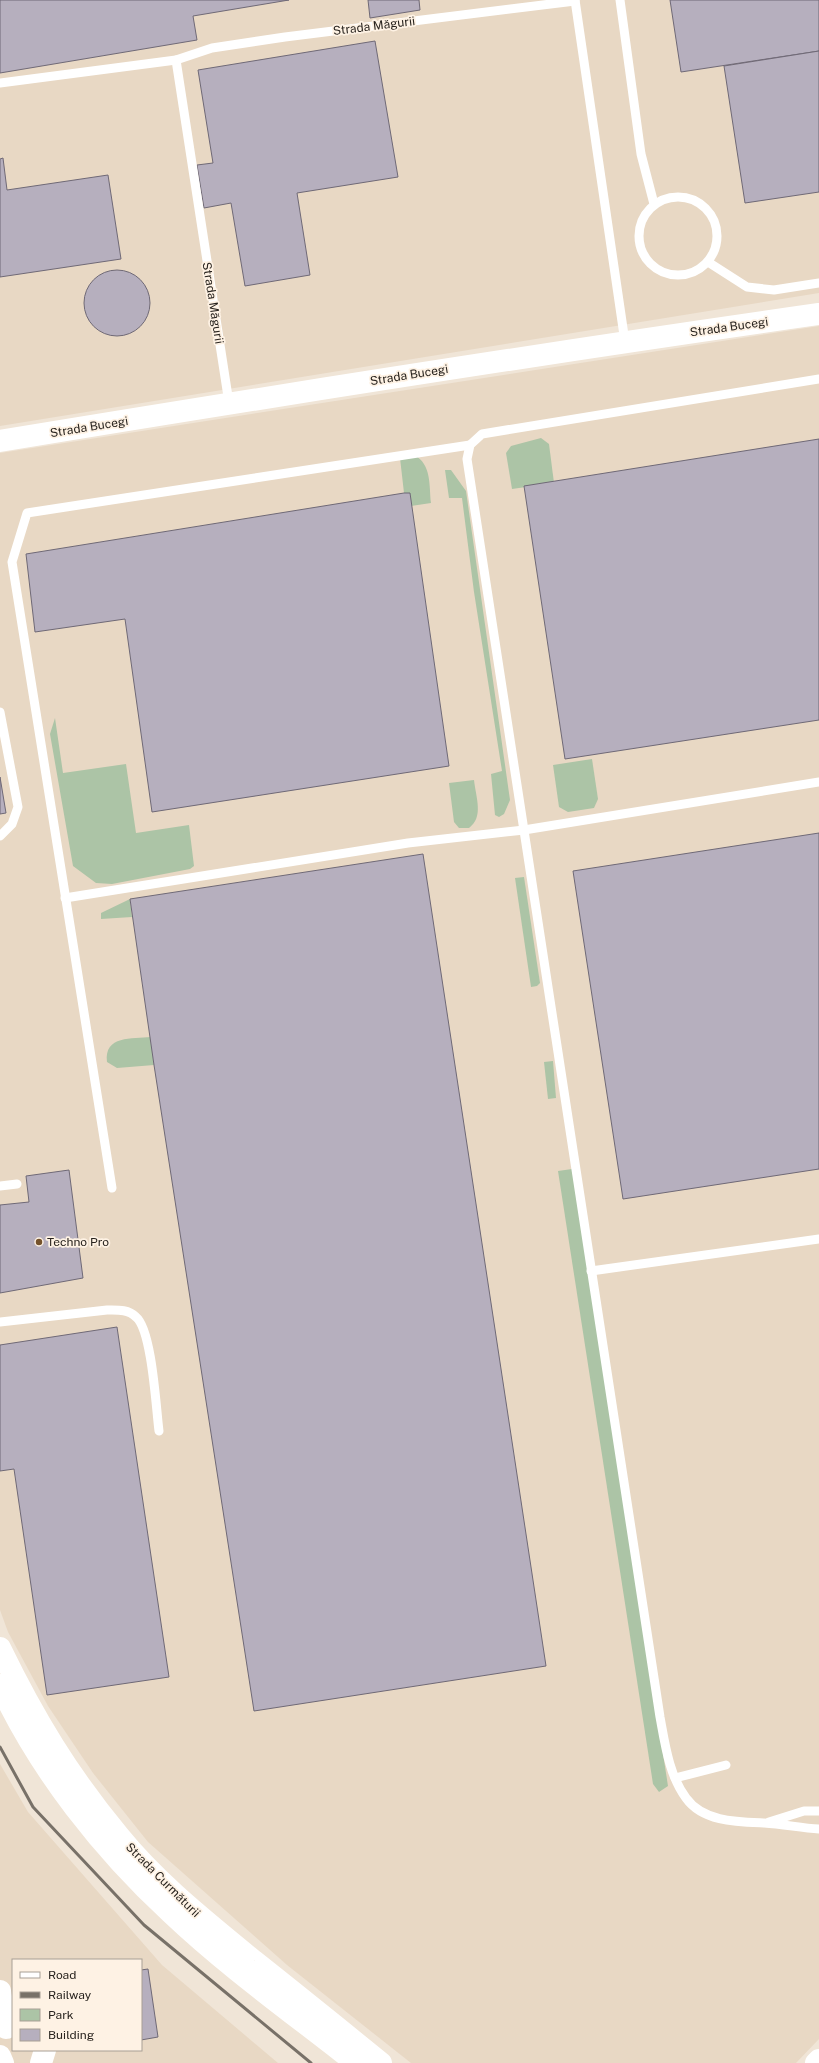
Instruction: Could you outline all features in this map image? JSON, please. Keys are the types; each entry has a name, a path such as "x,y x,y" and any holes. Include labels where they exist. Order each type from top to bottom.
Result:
{"main road":[{"name":"Strada Bucegi","path":"0,441 229,403 625,342 819,314"},
{"name":"Strada Curmăturii","path":"0,1648 21,1692 54,1749 84,1792 120,1837 157,1877 203,1920 382,2063"},
{"name":"Strada Curmăturii","path":"0,1685 27,1738 68,1798 148,1891 201,1940 356,2063"},
{"path":"0,1991 6,2031"},
{"path":"41,2063 46,2051"},
{"path":"0,2056 2,2063"},
{"path":"816,2063 819,2060"}],"lane":[{"path":"575,0 625,342"},
{"name":"Strada Măgurii","path":"0,84 176,60 212,48 286,37 575,0"},
{"path":"620,0 641,154 654,204"},
{"name":"Strada Măgurii","path":"176,60 229,403"},
{"path":"678,196 691,198 702,204 711,214 716,226 718,239 708,262 691,273 672,275 659,271 648,262 641,251 638,239 640,225 645,213 654,204 666,198 678,196"},
{"path":"708,262 747,287 774,290 819,283"},
{"path":"112,1188 12,562 27,513 470,445 482,434 819,380"},
{"path":"470,445 467,459 591,1271 660,1717 668,1760 686,1799 696,1808 709,1815 745,1824 764,1823 819,1829"},
{"path":"0,712 18,807 12,824 0,836"},
{"path":"65,898 408,843 524,830 819,782"},
{"path":"0,1186 17,1184"},
{"path":"591,1271 819,1239"},
{"path":"0,1322 107,1310 123,1310 136,1316 143,1326 148,1341 159,1431"},
{"path":"675,1778 726,1765"},
{"path":"764,1823 804,1812 819,1811"}],"shaded area":[{"path":"0,0 819,0 819,293 0,426"},
{"path":"819,326 819,2039 796,2063 411,2063 287,1965 148,1842 93,1773 48,1706 8,1632 0,1610 0,453"},
{"path":"0,1764 28,1812 162,1965 278,2063 0,2063"}],"green space":[{"path":"541,438 549,444 554,483 512,489 506,453 511,446"},
{"path":"414,455 420,459 427,470 431,503 411,506 404,493 400,458"},
{"path":"445,470 451,470 466,491 510,800 504,814 499,817 495,815 491,774 502,771 474,592 462,498 449,498"},
{"path":"55,718 63,773 126,764 136,833 189,825 194,866 190,869 112,884 96,883 73,866 50,734"},
{"path":"592,759 598,799 594,808 568,812 559,807 553,765"},
{"path":"474,780 478,813 474,824 469,828 459,828 454,822 449,783"},
{"path":"524,877 540,983 537,986 531,987 515,878"},
{"path":"130,899 132,917 101,919 101,913"},
{"path":"151,1037 154,1065 117,1068 107,1062 107,1053 110,1047 115,1043 121,1040"},
{"path":"553,1061 556,1098 548,1099 544,1062"},
{"path":"572,1169 668,1786 659,1792 653,1784 558,1171"}],"building":[{"path":"0,0 289,0 193,16 197,40 0,73"},
{"path":"368,0 419,0 420,10 370,18"},
{"path":"670,0 819,0 819,51 681,72"},
{"path":"375,41 398,177 297,193 310,275 245,286 231,203 204,208 197,165 213,163 198,70"},
{"path":"819,51 819,192 745,203 724,66"},
{"path":"3,158 7,190 108,175 121,259 0,277 0,159"},
{"path":"117,270 130,273 140,280 147,290 150,303 147,316 140,326 130,333 117,336 104,333 94,326 87,316 84,303 87,290 94,280 104,273"},
{"path":"819,439 819,720 565,759 524,486"},
{"path":"410,493 449,766 152,812 125,619 35,632 26,554"},
{"path":"0,777 6,813 0,814"},
{"path":"819,833 819,1169 623,1199 573,871"},
{"path":"423,854 546,1666 254,1711 154,1065 130,899"},
{"name":"Techno Pro","path":"69,1170 83,1278 0,1293 0,1205 29,1202 26,1176"},
{"path":"117,1327 169,1677 47,1695 14,1469 0,1471 0,1345"},
{"path":"148,1969 158,2037 142,2040 142,1970"}],"railway":[{"path":"0,1747 33,1807 144,1925 311,2063"}],"place":[{"name":"Techno Pro","path":"39,1242"}]}
